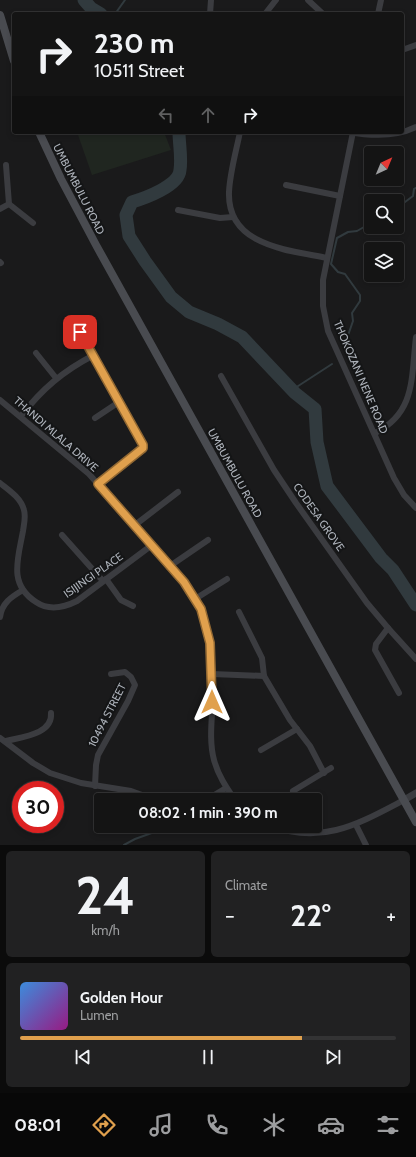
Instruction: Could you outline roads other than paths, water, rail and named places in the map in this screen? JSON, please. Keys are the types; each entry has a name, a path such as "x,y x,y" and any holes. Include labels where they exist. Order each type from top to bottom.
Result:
{"main road":[{"path":"0,15 12,54"},
{"name":"UMBUMBULU ROAD","path":"40,134 61,179 96,245 416,822"}],"street":[{"path":"210,12 211,0"},
{"path":"267,12 276,0"},
{"path":"308,0 320,12"},
{"path":"378,12 380,0"},
{"path":"404,49 416,45"},
{"path":"404,132 416,127"},
{"path":"240,134 230,183 230,202 234,217 246,232 260,242 327,258"},
{"name":"THOKOZANI NENE ROAD","path":"351,134 327,258 322,293 323,306 328,331 394,478 404,495 416,508"},
{"path":"372,134 390,134"},
{"path":"6,165 10,204 33,223"},
{"path":"286,185 340,196"},
{"path":"0,209 10,204"},
{"path":"178,210 220,218 234,217"},
{"path":"80,332 94,355 143,447 98,484"},
{"path":"375,433 394,422 406,403 409,393 416,337"},
{"path":"36,353 56,378"},
{"path":"21,416 56,378 71,367 94,355"},
{"name":"CODESA GROVE","path":"221,376 274,470 367,603 416,659"},
{"name":"THANDI MLALA DRIVE","path":"0,400 21,416 98,484 170,566 201,609 209,633 212,674 212,751 217,769 230,793"},
{"path":"95,418 119,402"},
{"path":"0,483 18,498 24,509 24,521 17,563 18,582 23,590 5,603 0,617"},
{"path":"135,525 178,492"},
{"path":"62,535 105,580 121,600 133,606"},
{"path":"170,566 208,540"},
{"name":"ISIJINGI PLACE","path":"23,590 38,604 44,607 57,608 77,601 152,545"},
{"path":"195,599 227,579"},
{"path":"239,612 262,658 264,676 286,714 314,753 324,773"},
{"path":"388,628 376,644 375,650 399,693"},
{"name":"10494 STREET","path":"95,786 98,755 128,701 135,685 131,677 125,672 111,674"},
{"path":"212,674 264,676"},
{"path":"6,741 46,728 50,722 51,713"},
{"path":"261,750 297,729"},
{"path":"0,738 41,768 72,780 134,793"},
{"path":"293,791 331,768"},
{"path":"218,793 226,788"},
{"path":"288,833 310,836 335,832 356,825 416,793"},
{"path":"356,825 366,845"}],"waterway":[{"path":"84,0 91,8 98,12"},
{"path":"116,12 125,0"},
{"path":"179,134 181,161 178,176 168,186 145,198 132,202 126,215 129,236 171,297 189,312 218,324 242,337 295,393 315,409 317,442 327,486 381,558 393,570 416,605"},
{"path":"404,203 413,196 414,189 416,188"},
{"path":"345,344 353,321 352,313 360,301 360,295 345,274 338,272 331,264 337,238 348,232 357,231 364,227"},
{"path":"292,390 332,364"},
{"path":"124,845 152,833"}]}
